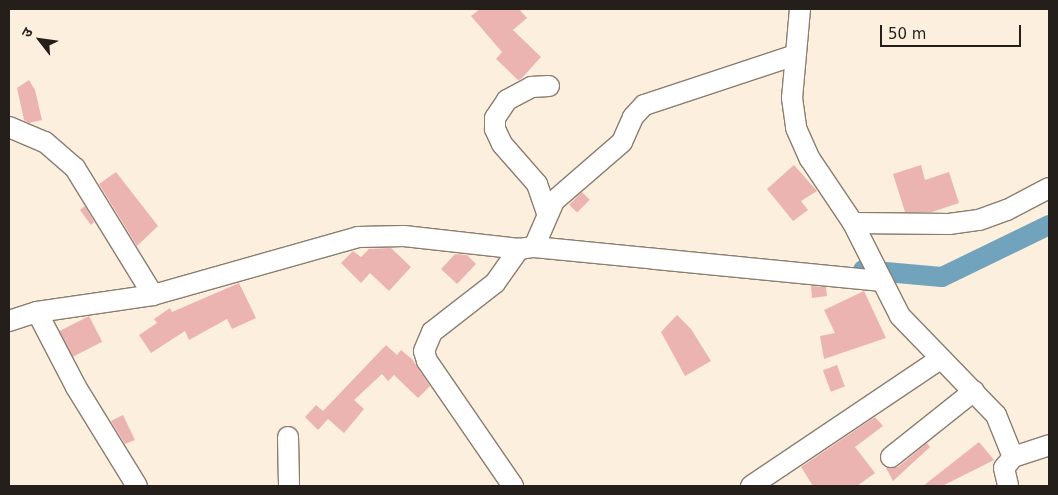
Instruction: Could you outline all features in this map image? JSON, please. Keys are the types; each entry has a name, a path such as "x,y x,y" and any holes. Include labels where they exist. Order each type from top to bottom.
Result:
{"street":[{"path":"800,9 792,98 796,128 810,159 874,262 900,316 996,415 1013,457"},
{"path":"513,486 428,361 424,351 432,332 494,284 536,234 563,190 622,142 633,117 644,105 795,55"},
{"path":"536,234 537,184 502,144 495,123 500,109 517,92 549,86"},
{"path":"12,130 57,149 75,168 147,283"},
{"path":"855,229 949,224 979,220 1007,210 1049,188"},
{"path":"9,321 147,283 358,237 536,234 882,281"},
{"path":"37,312 76,387 137,486"},
{"path":"751,486 940,359"},
{"path":"891,457 974,392"},
{"path":"288,437 289,486"},
{"path":"1008,486 1004,468 1013,457 1049,445"}],"building":[{"path":"480,9 519,9 527,18 513,30 541,57 521,79 518,80 496,59 502,52 471,16"},
{"path":"29,80 35,90 42,120 29,123 24,120 17,88"},
{"path":"794,165 817,191 801,201 808,210 793,221 767,189"},
{"path":"921,165 925,180 949,172 959,203 932,212 905,212 893,174"},
{"path":"116,172 158,226 137,246 99,184"},
{"path":"582,192 590,200 577,213 569,205"},
{"path":"85,206 94,222 91,225 80,210"},
{"path":"391,248 411,267 389,291 370,273 361,283 341,263 353,251 361,257 369,249"},
{"path":"455,254 467,255 476,264 457,284 441,269"},
{"path":"239,283 256,318 232,329 227,319 189,340 185,331 151,353 139,335 157,323 154,319 170,308 172,312"},
{"path":"811,286 826,287 827,296 812,298"},
{"path":"864,291 886,338 824,359 820,336 835,333 824,310"},
{"path":"677,315 691,329 711,361 685,376 661,332"},
{"path":"89,316 102,342 73,357 60,331"},
{"path":"386,345 397,355 401,350 412,359 430,386 418,398 394,375 388,381 382,374 354,400 364,409 344,433 328,419 318,430 305,417 316,405 323,411"},
{"path":"837,365 845,387 831,392 823,370"},
{"path":"123,415 135,440 125,444 111,421"},
{"path":"875,417 883,426 855,447 875,473 857,486 813,486 801,467"},
{"path":"979,442 994,460 942,486 923,486"},
{"path":"927,443 930,447 893,481 886,468 898,467"}],"waterway":[{"path":"863,270 942,277 1049,225"}]}
